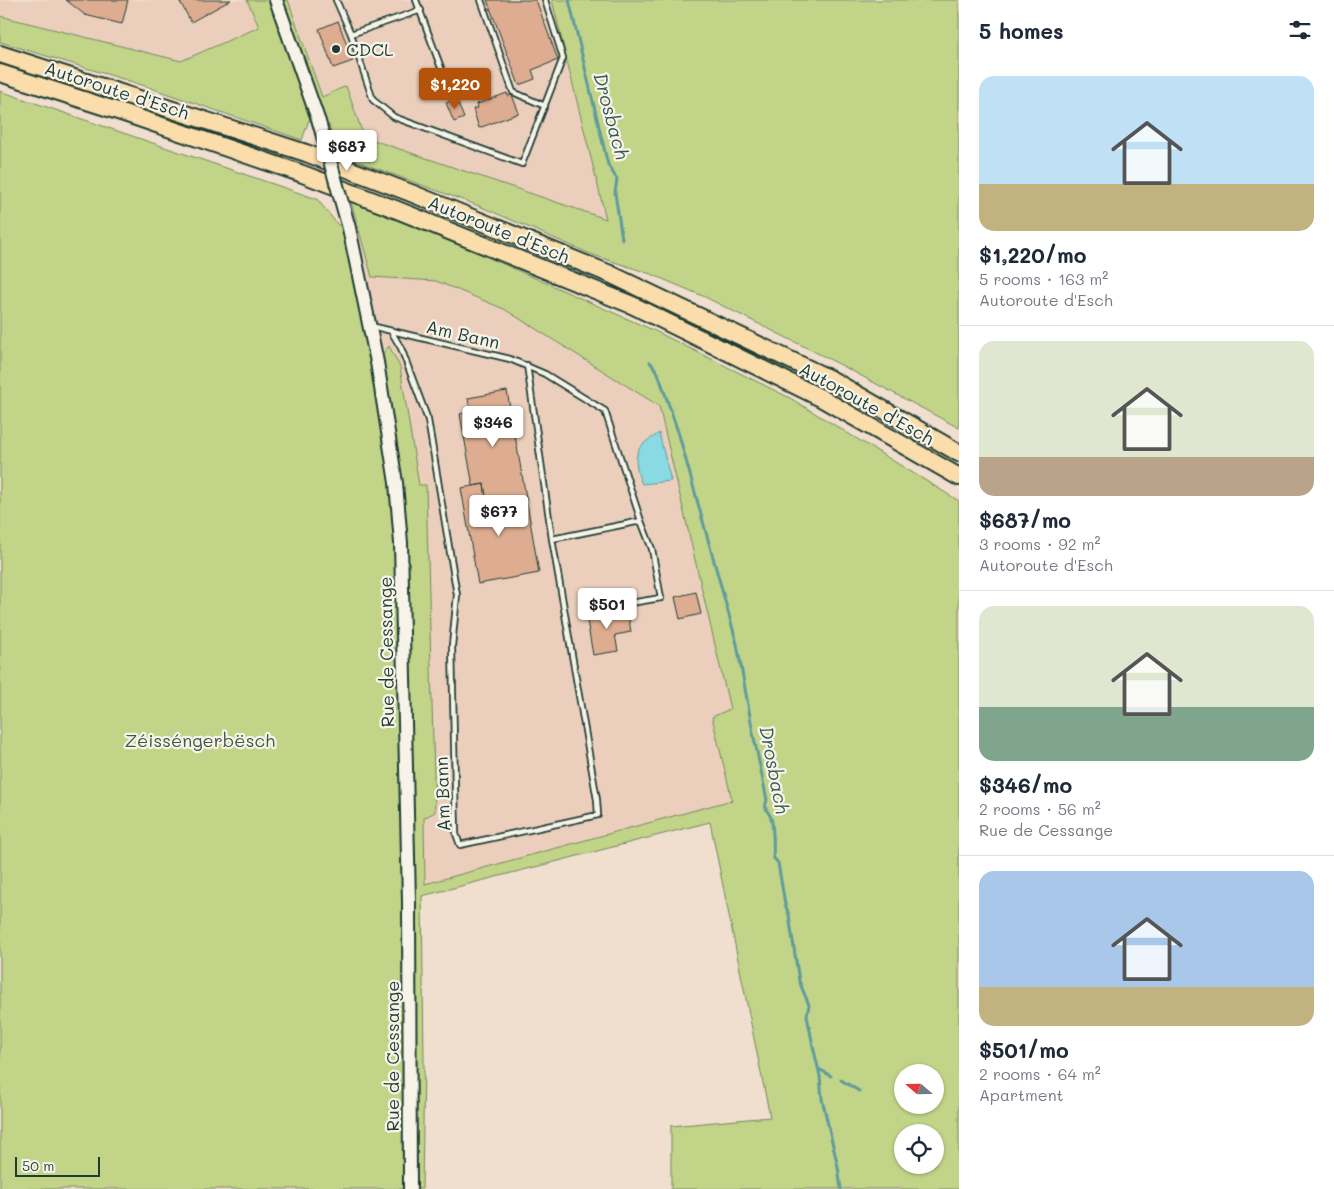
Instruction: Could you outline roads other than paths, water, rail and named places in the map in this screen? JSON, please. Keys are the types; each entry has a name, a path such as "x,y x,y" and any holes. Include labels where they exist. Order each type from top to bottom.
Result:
{"highway":[{"name":"Autoroute d'Esch","path":"0,54 306,153 429,200 610,274 832,380 959,453"},
{"name":"Autoroute d'Esch","path":"0,73 127,114 309,177 395,209 632,305 821,398 959,477"},
{"path":"638,287 703,306 837,374 959,440"}],"main road":[{"name":"Rue de Cessange","path":"276,0 282,12 320,122 349,228 370,326 396,483 401,543 409,902 410,1189"}],"lane":[{"path":"336,0 351,34 373,100 394,117 522,164 563,58 545,0"},
{"path":"416,0 451,95"},
{"path":"481,0 513,92 545,106"},
{"path":"351,34 420,10"},
{"name":"Am Bann","path":"370,326 510,359 545,374 605,411 641,521 652,548 662,598 594,609"},
{"name":"Am Bann","path":"391,331 401,348 428,420 456,595 452,656 456,834 460,845 598,815 552,539 527,366"},
{"path":"552,539 641,521"}],"water":[{"path":"659,433 671,481 642,484 637,470 637,454 642,445"}],"waterway":[{"name":"Drosbach","path":"569,0 608,165 617,179 615,193 622,239"},
{"name":"Drosbach","path":"650,362 658,373 679,435 737,644 767,800 766,808 772,821 773,857 778,863 785,904 789,915 799,981 809,1005 807,1016 841,1189"},
{"path":"819,1069 831,1076"},
{"path":"841,1080 859,1091"}],"place":[{"name":"CDCL","path":"336,49"}],"park label":[{"name":"Zéisséngerbësch","path":"200,740"}]}
